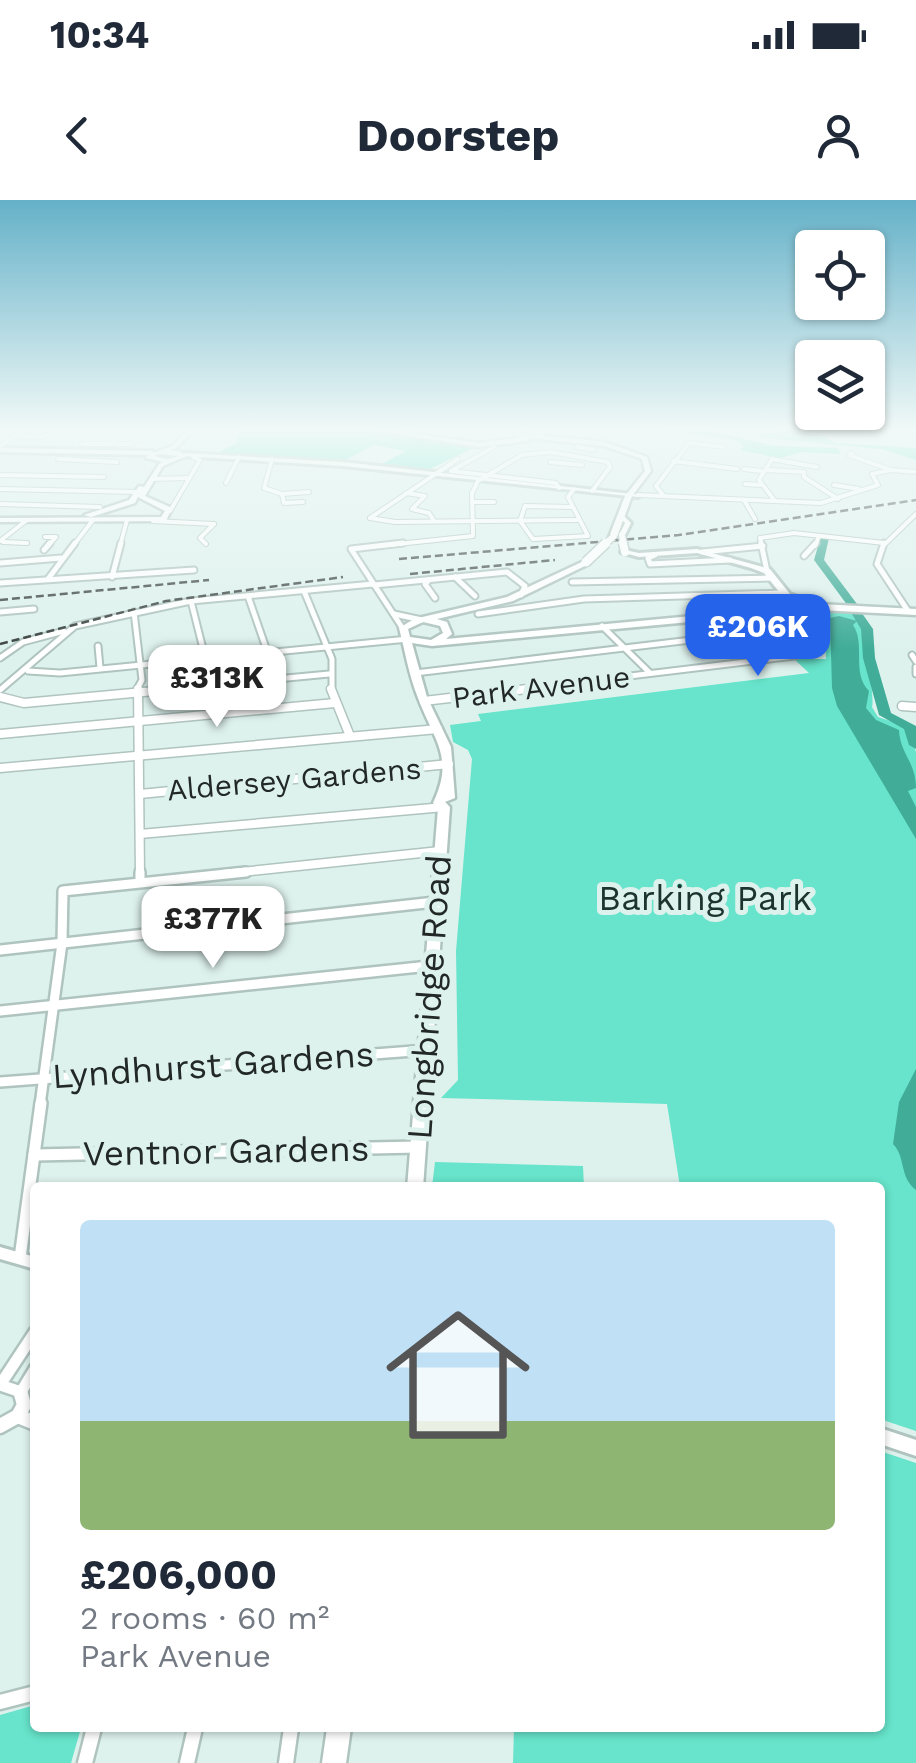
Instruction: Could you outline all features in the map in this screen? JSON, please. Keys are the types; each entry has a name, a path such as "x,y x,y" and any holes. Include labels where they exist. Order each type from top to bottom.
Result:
{"main road":[{"path":"122,505 127,503"},
{"path":"0,520 163,521 170,510 153,503"},
{"path":"629,503 618,536 586,562 524,598 422,620 407,636 430,643 819,607 912,612"},
{"path":"63,520 122,505 158,505"},
{"path":"105,508 101,516 112,520"},
{"path":"411,652 446,638 446,618 452,614"},
{"path":"422,620 460,637 486,639"},
{"name":"Longbridge Road","path":"407,636 424,701 449,764 446,790 439,803 444,807 415,1182"},
{"path":"334,1763 338,1732"}],"street":[{"path":"170,510 174,503"},
{"path":"391,503 370,518 391,522 577,520"},
{"path":"417,503 412,508 428,513 435,522"},
{"path":"472,503 474,522"},
{"path":"520,521 533,539 588,535 570,503"},
{"path":"745,503 753,518"},
{"path":"0,504 105,508"},
{"path":"0,542 51,505"},
{"path":"520,521 525,506 572,507"},
{"path":"912,612 877,564 884,543 913,522 916,514"},
{"path":"48,579 92,520"},
{"path":"163,521 214,524 196,540 206,544"},
{"path":"112,576 124,543 126,522"},
{"name":"Longbridge Road","path":"407,636 353,548 465,538 474,534 474,522"},
{"path":"783,593 769,574 760,538 794,532 884,543"},
{"path":"44,536 56,537 44,550"},
{"path":"618,536 625,552 702,552 763,546"},
{"path":"804,556 814,550 819,536"},
{"path":"0,542 27,543"},
{"path":"52,542 74,542"},
{"path":"702,552 769,574"},
{"path":"655,554 648,558 650,564 730,560"},
{"path":"0,563 62,558"},
{"path":"0,583 194,570"},
{"path":"0,658 23,642 191,601 510,572 524,598"},
{"path":"572,582 769,574"},
{"path":"455,577 475,596"},
{"path":"429,580 425,584 435,598"},
{"path":"572,582 584,599"},
{"path":"304,591 332,659 329,674 335,703 350,736"},
{"path":"478,614 524,598 557,602 783,593 819,607"},
{"path":"248,596 267,652"},
{"path":"191,601 205,657"},
{"path":"557,602 566,612"},
{"path":"0,612 34,608"},
{"path":"134,612 142,680 136,692 140,881"},
{"name":"Park Avenue","path":"424,701 795,656 791,612"},
{"path":"394,614 422,620"},
{"path":"602,626 650,674"},
{"path":"415,673 792,628"},
{"path":"0,693 28,671 64,632"},
{"path":"28,671 141,665 407,636"},
{"path":"98,646 100,668"},
{"path":"0,693 24,702 329,674"},
{"path":"0,734 335,703"},
{"path":"902,706 916,707"},
{"path":"0,768 438,729"},
{"name":"Aldersey Gardens","path":"140,794 449,764"},
{"path":"140,834 444,807"},
{"path":"32,1182 62,944 64,890 440,852"},
{"path":"0,950 434,902"},
{"path":"0,1011 429,966"},
{"name":"Lyndhurst Gardens","path":"0,1082 427,1050"},
{"name":"Ventnor Gardens","path":"34,1155 418,1147"},
{"path":"0,1254 28,1260 30,1225"},
{"path":"22,1392 0,1385 30,1340"},
{"path":"0,1426 18,1416 24,1405 22,1392 30,1378"},
{"path":"18,1416 30,1420"},
{"path":"885,1438 916,1448"},
{"path":"0,1702 30,1694"},
{"path":"84,1763 93,1732"},
{"path":"187,1763 194,1732"},
{"path":"286,1763 290,1732"}],"green space":[{"name":"Barking Park","path":"824,610 849,610 862,620 872,707 878,717 908,727 916,752 916,1431 885,1421 885,1182 679,1182 667,1104 441,1098 458,1080 456,951 472,759 468,750 453,742 450,725 481,721 478,714 809,673 794,659 826,659"},
{"path":"435,1162 583,1166 584,1182 433,1182"},
{"path":"885,1453 916,1463 916,1763 513,1763 514,1732 885,1732"},
{"path":"30,1706 30,1732 80,1732 71,1763 0,1763 0,1715"}],"shaded area":[{"path":"830,618 857,621 853,625 861,676 869,691 866,708 876,720 899,730 916,788 908,791 916,807 916,839 837,706 832,688"},
{"path":"916,1069 916,1190 907,1179 893,1144 899,1102"}],"waterway":[{"path":"824,538 819,560 852,604"},
{"path":"855,611 867,629 869,658 885,715 910,727 916,745"}],"railway":[{"path":"399,559 679,535 896,503"},
{"path":"410,574 555,560"},
{"path":"0,644 166,601 343,577"},
{"path":"0,600 209,580"}]}
